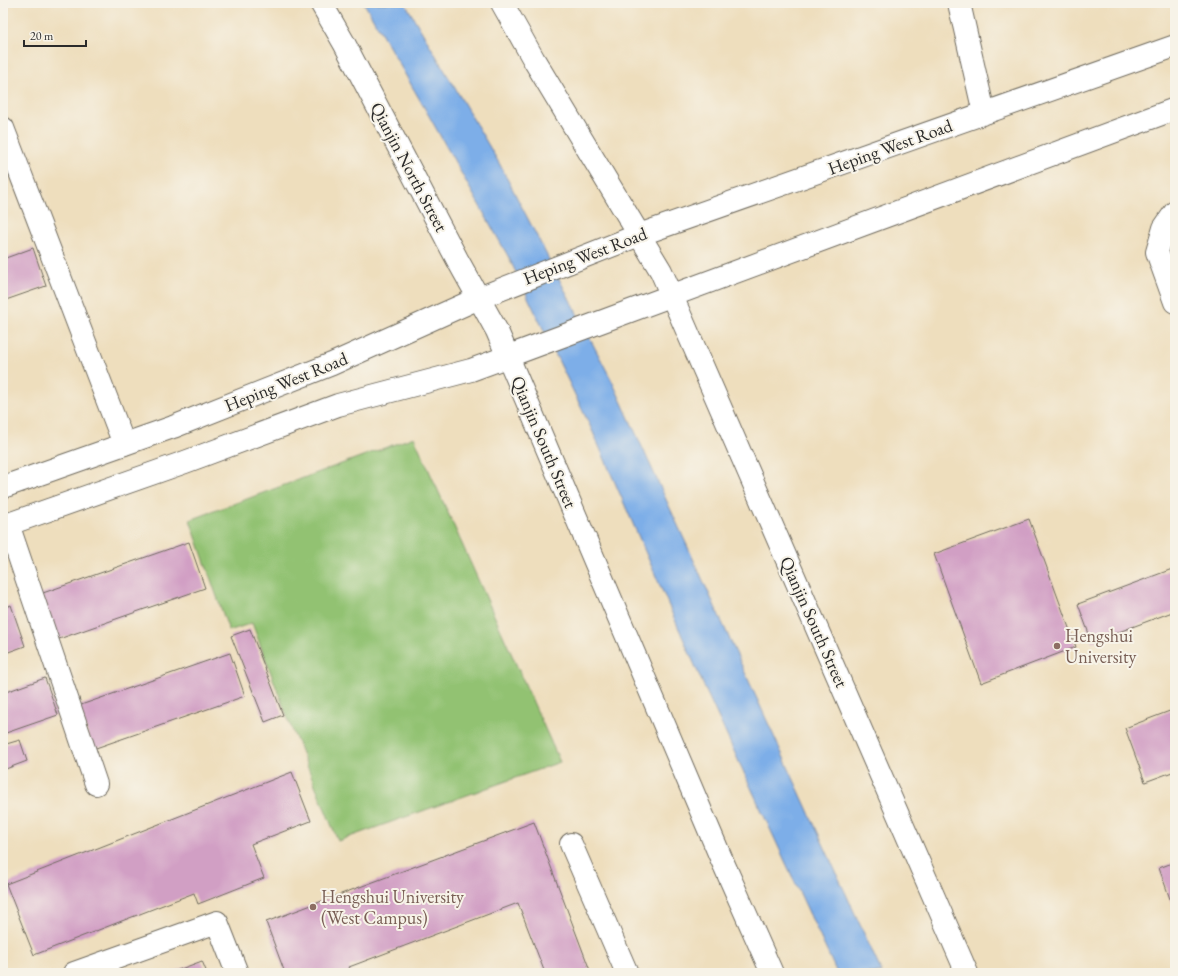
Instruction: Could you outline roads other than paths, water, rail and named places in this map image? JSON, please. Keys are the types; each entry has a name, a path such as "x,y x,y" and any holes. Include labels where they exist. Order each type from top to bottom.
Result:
{"main road":[{"name":"Qianjin North Street","path":"321,3 344,43 457,260 497,331"},
{"path":"502,3 534,60 640,235"},
{"path":"959,3 984,113"},
{"name":"Heping West Road","path":"3,487 173,427 332,364 515,282 640,235 1175,46"},
{"name":"Heping West Road","path":"6,525 185,462 338,405 471,370 1175,109"},
{"path":"3,128 124,444"},
{"path":"1175,212 1164,228 1157,252 1175,302"},
{"name":"Qianjin South Street","path":"640,235 661,271 967,973"},
{"name":"Qianjin South Street","path":"497,331 721,858 772,973"},
{"path":"6,525 96,784"},
{"path":"570,844 627,973"},
{"path":"74,973 217,922 237,973"}],"water":[{"path":"364,3 405,3 499,163 612,381 882,973 837,973 707,693 592,430 508,256"}],"place":[{"name":"Hengshui University","path":"1057,646"},
{"name":"Hengshui University (West Campus)","path":"313,907"}]}
